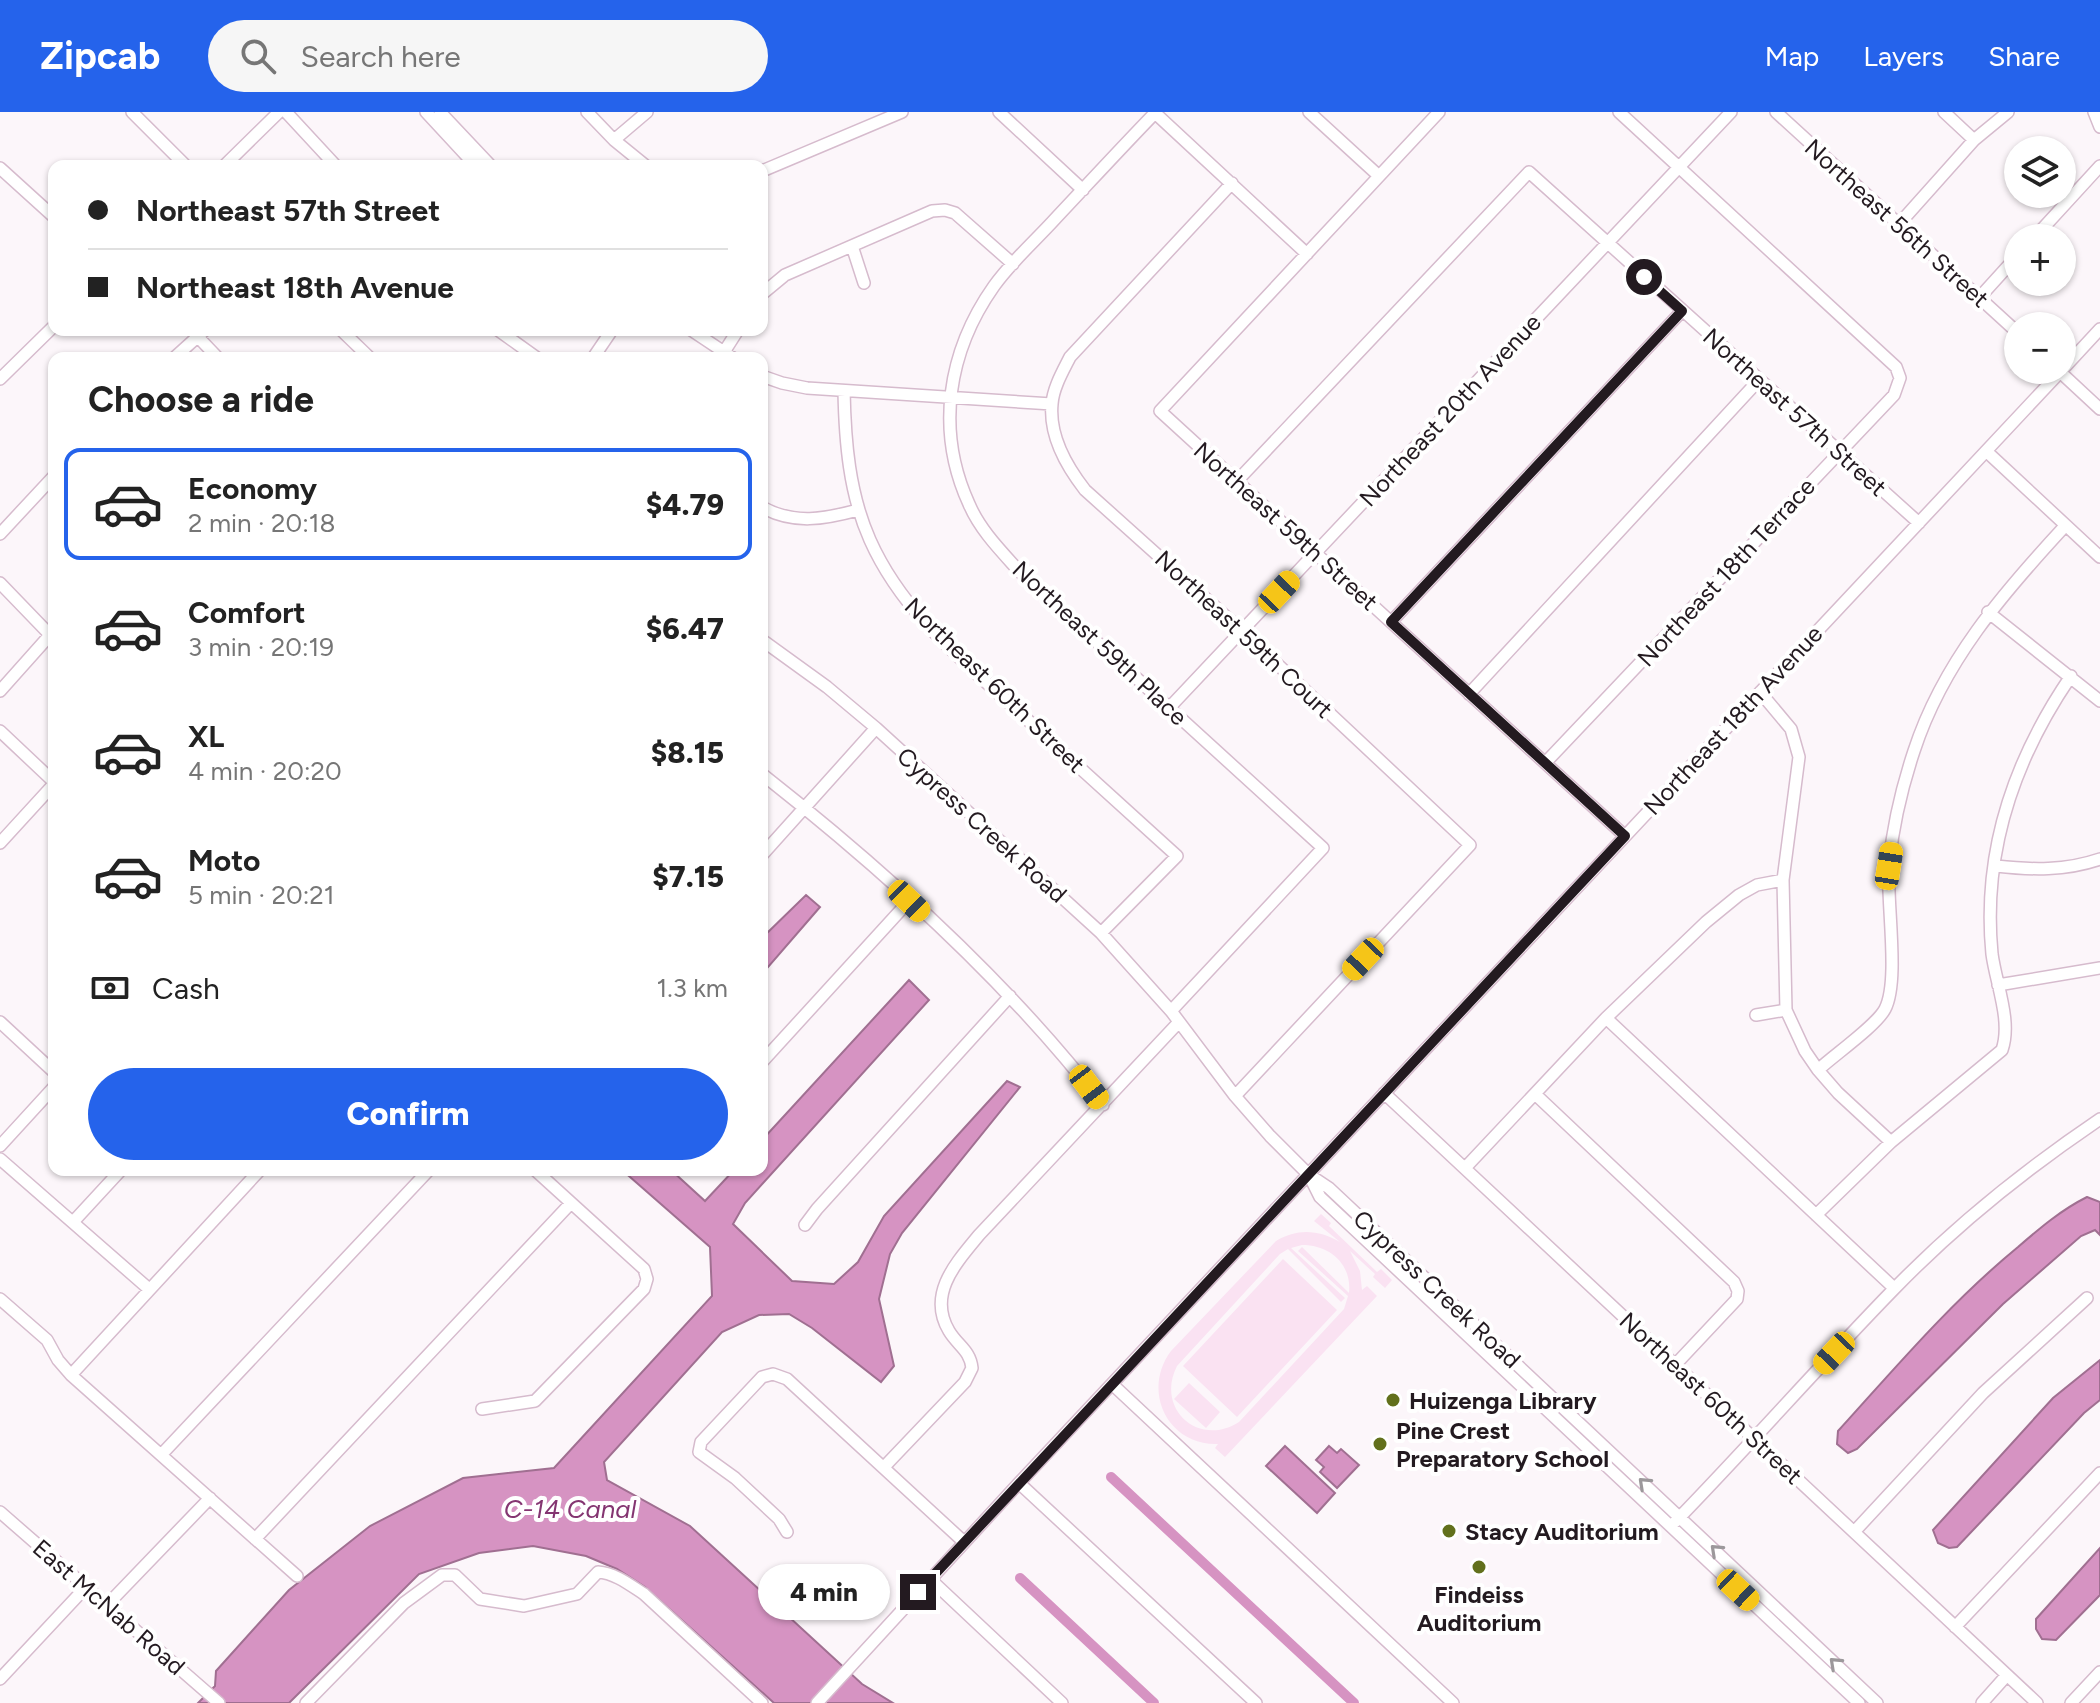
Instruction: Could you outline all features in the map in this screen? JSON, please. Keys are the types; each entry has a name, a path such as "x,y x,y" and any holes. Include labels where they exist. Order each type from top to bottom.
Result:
{"street":[{"path":"132,112 180,160"},
{"path":"230,160 279,112"},
{"path":"286,112 330,160"},
{"path":"426,112 470,160"},
{"path":"440,112 485,160"},
{"path":"587,112 639,160"},
{"path":"614,140 647,112"},
{"path":"768,168 902,112"},
{"path":"999,112 1083,190"},
{"path":"1154,112 1307,254 1439,112"},
{"name":"Northeast 59th Place","path":"1154,112 996,283 963,340 949,397 950,438 956,472 970,506 991,540 1019,571 1323,848 1171,1011"},
{"path":"1309,112 1379,176"},
{"path":"1619,112 1679,167"},
{"name":"Northeast 20th Avenue","path":"1169,708 1731,112"},
{"name":"Northeast 56th Street","path":"1776,112 2004,320"},
{"path":"1944,112 1974,140"},
{"path":"1899,224 1974,140 2008,112"},
{"path":"2094,112 2100,127"},
{"path":"2047,224 2100,166"},
{"name":"Northeast 18th Terrace","path":"1546,762 1894,395 1900,378 1896,367 1679,167"},
{"path":"0,168 48,212"},
{"name":"Northeast 57th Street","path":"1237,481 1529,172 1919,523"},
{"path":"768,378 807,388 1052,404 1059,379 1070,357 1232,183"},
{"path":"768,289 785,275 932,211 955,213 1013,264"},
{"path":"852,246 864,283"},
{"name":"Northeast 59th Street","path":"1307,254 1160,411 1625,836"},
{"path":"1979,298 2004,270"},
{"path":"1391,622 1682,311"},
{"name":"Northeast 18th Avenue","path":"2076,354 2100,329"},
{"path":"0,379 48,332"},
{"path":"180,352 198,336"},
{"path":"347,336 364,352"},
{"path":"506,336 529,352"},
{"path":"700,336 724,352"},
{"path":"1469,694 1759,380"},
{"name":"Northeast 18th Avenue","path":"817,1703 2047,384"},
{"path":"2074,384 2100,409"},
{"name":"Northeast 60th Street","path":"844,391 847,450 858,510 882,564 900,593 921,619 1177,856 1101,933"},
{"name":"Northeast 59th Court","path":"1052,404 1056,436 1068,469 1085,490 1242,631 1470,845 1235,1096"},
{"path":"1986,451 2100,557"},
{"path":"0,534 48,486"},
{"path":"768,509 808,520 858,510"},
{"path":"1818,1070 1879,1017 1887,1004 1891,983 1889,866 1897,811 1915,749 1944,682 1988,612 2065,526"},
{"path":"0,583 48,633"},
{"path":"1988,612 2100,701"},
{"path":"0,691 48,641"},
{"name":"Cypress Creek Road","path":"768,644 827,687 876,728 1101,933 1171,1011 1235,1096 1308,1174 1329,1188 1877,1703"},
{"path":"1816,1215 1891,1142 2002,1050 2006,1036 1992,954 1991,922 2001,829 2014,781 2046,712 2071,676"},
{"path":"1760,692 1791,729 1799,757 1783,880 1786,1010 1805,1051 1818,1070 1891,1142"},
{"path":"768,848 876,728"},
{"path":"0,731 48,777"},
{"path":"768,779 909,901 1010,996 1062,1052 1103,1105"},
{"path":"0,843 48,790"},
{"path":"1996,866 2030,870 2062,869 2100,859"},
{"path":"1465,1168 1606,1018 1739,895 1757,885 1783,880"},
{"path":"768,1055 909,901"},
{"path":"1998,985 2099,970"},
{"path":"805,1225 1010,996"},
{"path":"1756,1015 1786,1010"},
{"path":"1606,1018 1894,1288"},
{"path":"0,1022 48,1066"},
{"path":"884,1467 965,1382 972,1368 966,1348 950,1333 943,1318 942,1294 954,1266 979,1235 1179,1022"},
{"name":"Northeast 60th Street","path":"1384,1093 2037,1703"},
{"path":"0,1146 48,1094"},
{"path":"1535,1094 1734,1282 1737,1299 1675,1365"},
{"path":"1671,1527 1894,1288 1967,1220 2023,1174 2100,1119"},
{"path":"0,1159 149,1289"},
{"name":"Cypress Creek Road","path":"1308,1174 1320,1197 1859,1703"},
{"path":"73,1222 115,1176"},
{"path":"71,1375 254,1176"},
{"path":"161,1455 423,1176"},
{"path":"482,1409 535,1401 644,1289 647,1279 644,1269 542,1176"},
{"path":"255,1539 571,1203"},
{"path":"1854,1532 1983,1393 2087,1298"},
{"path":"0,1299 47,1340 71,1375 297,1576"},
{"path":"787,1532 779,1519 735,1478 699,1452 701,1442 762,1377 773,1374 787,1379 964,1542"},
{"path":"1112,1384 1453,1703"},
{"path":"1955,1627 2100,1473"},
{"path":"1019,1483 1256,1703"},
{"path":"107,1605 210,1498"},
{"name":"East McNab Road","path":"0,1512 219,1703"},
{"path":"306,1703 404,1603 442,1575 455,1575 480,1599 524,1606 577,1594 598,1572 606,1572 644,1594 762,1703"},
{"path":"930,1579 1062,1703"},
{"path":"0,1679 86,1587"},
{"path":"2071,1703 2100,1672"},
{"path":"1982,1703 2007,1675"}],"shaded area":[{"path":"1321,1214 1331,1223 1329,1226 1377,1272 1381,1269 1392,1280 1385,1288 1350,1251 1360,1271 1362,1290 1367,1286 1377,1296 1225,1457 1215,1448 1218,1444 1185,1436 1173,1426 1164,1413 1160,1399 1162,1367 1171,1351 1276,1241 1292,1234 1308,1232 1340,1242 1314,1221","holes":["1312,1246 1338,1258 1343,1266 1349,1293 1302,1247 1298,1251 1348,1296 1344,1309 1239,1422 1224,1429 1209,1430 1185,1420 1176,1409 1172,1397 1177,1366 1280,1254 1288,1249 1341,1302 1345,1298 1291,1248"]},
{"path":"1283,1259 1337,1310 1237,1417 1183,1366"},
{"path":"1189,1383 1220,1412 1206,1428 1174,1399"}],"water":[{"path":"806,895 820,907 768,967 768,932"},
{"name":"C-14 Canal","path":"909,980 929,1000 745,1203 733,1224 792,1281 834,1284 858,1262 884,1216 1007,1081 1020,1087 902,1233 890,1254 879,1299 894,1366 881,1382 812,1328 789,1314 759,1315 722,1332 604,1462 607,1480 690,1526 862,1684 893,1703 774,1703 645,1587 617,1569 586,1556 533,1546 479,1553 419,1574 289,1703 198,1703 215,1686 216,1671 289,1590 370,1526 463,1478 554,1468 712,1296 710,1247 629,1176 678,1176 705,1201 728,1176 768,1176 768,1133"},
{"path":"2087,1197 2100,1202 2100,1235 2095,1230 2081,1236 2003,1304 1857,1449 1848,1453 1837,1444 1838,1431 1947,1313 2034,1233"},
{"path":"2100,1360 2100,1400 2084,1413 1957,1547 1949,1548 1938,1543 1933,1530 2053,1398"},
{"path":"1285,1446 1335,1493 1317,1513 1266,1466"},
{"path":"1329,1446 1337,1453 1341,1449 1359,1465 1337,1488 1320,1472 1324,1467 1316,1460"},
{"path":"2100,1548 2100,1595 2056,1640 2042,1639 2036,1629 2036,1619"}],"waterway":[{"path":"1111,1477 1354,1703"},
{"path":"1020,1578 1154,1703"}],"place":[{"name":"Huizenga Library","path":"1393,1400"},
{"name":"Pine Crest Preparatory School","path":"1380,1444"},
{"name":"Stacy Auditorium","path":"1449,1531"},
{"name":"Findeiss Auditorium","path":"1479,1567"}],"route":[{"path":"918,1592 1625,836 1391,622 1682,311 1644,277"}]}
